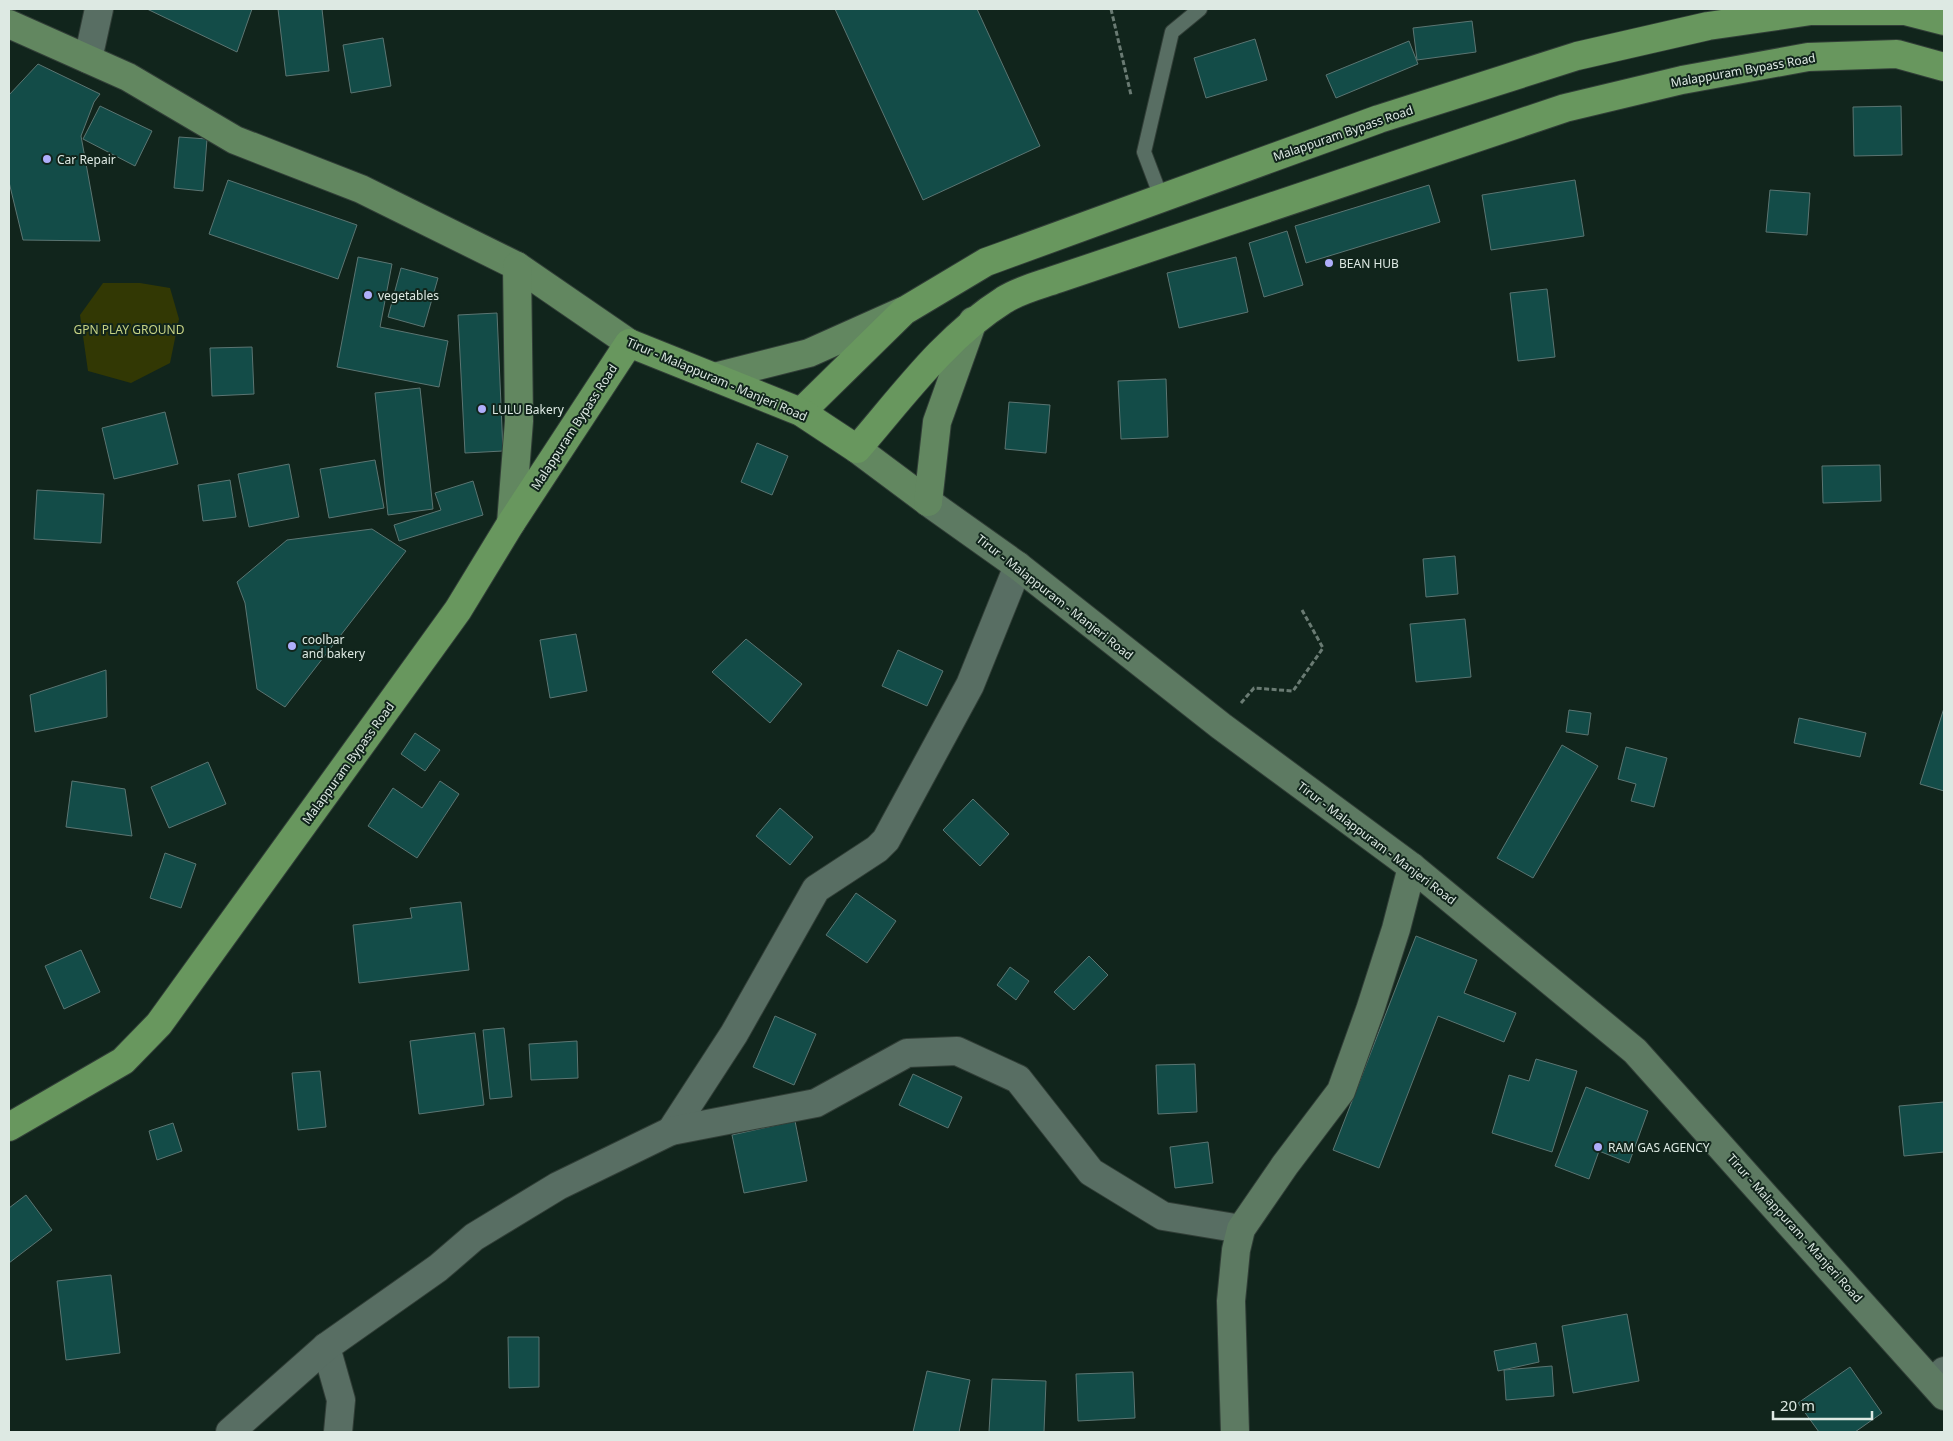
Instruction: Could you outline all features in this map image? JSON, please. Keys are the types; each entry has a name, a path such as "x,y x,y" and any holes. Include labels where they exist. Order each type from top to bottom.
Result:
{"highway":[{"name":"Malappuram Bypass Road","path":"801,412 904,311 986,262 1379,119 1586,53 1708,26 1811,11 1905,11 1944,21"},
{"name":"Malappuram Bypass Road","path":"857,449 925,369 973,321 1005,299 1057,278 1565,108 1682,80 1808,57 1897,54 1944,67"},
{"name":"Malappuram Bypass Road","path":"9,1127 123,1061 159,1024 458,610 511,523 629,343"},
{"name":"Tirur - Malappuram - Manjeri Road","path":"629,343 801,412 857,449"}],"main road":[{"name":"Tirur - Malappuram - Manjeri Road","path":"9,24 128,77 235,140 361,189 517,266 629,343"},
{"path":"511,523 519,421 517,266"},
{"path":"714,377 809,353 904,311"},
{"path":"928,502 936,422 973,321"},
{"name":"Tirur - Malappuram - Manjeri Road","path":"857,449 1018,566 1221,726 1412,867 1635,1051 1941,1383"},
{"path":"1234,1432 1231,1301 1236,1250 1241,1229 1284,1165 1341,1091 1393,938 1412,867"}],"street":[{"path":"88,59 99,9"},
{"path":"671,1131 734,1034 816,889 877,849 886,840 970,685 1018,566"},
{"path":"230,1432 326,1347 438,1268 474,1237 558,1186 671,1131 816,1103 906,1053 958,1051 1018,1079 1091,1172 1163,1216 1241,1229"},
{"path":"326,1347 341,1400 338,1432"}],"lane":[{"path":"1161,198 1144,152 1172,32 1200,9"}],"path":[{"path":"1111,9 1133,104"},
{"path":"1221,726 1254,688 1292,691 1322,648 1302,610"}],"green space":[{"name":"GPN PLAY GROUND","path":"103,283 140,283 170,288 179,319 170,363 131,383 88,371 80,315"}],"building":[{"path":"147,9 252,9 237,52"},
{"path":"278,9 322,9 329,71 286,76"},
{"path":"835,9 977,9 1040,146 923,200"},
{"path":"1472,21 1476,52 1417,60 1413,28"},
{"path":"383,38 391,86 351,93 343,45"},
{"path":"1255,39 1267,80 1206,98 1194,58"},
{"path":"1409,41 1418,64 1336,98 1326,75"},
{"name":"Car Repair","path":"38,64 100,94 94,102 81,136 100,241 23,240 9,182 9,95"},
{"path":"100,106 152,131 135,166 83,139"},
{"path":"1901,106 1902,155 1854,156 1853,107"},
{"path":"179,137 207,139 203,191 174,188"},
{"path":"228,180 357,225 338,279 209,234"},
{"path":"1575,180 1584,236 1491,250 1482,195"},
{"path":"1429,185 1440,222 1306,263 1295,226"},
{"path":"1770,190 1810,193 1807,235 1766,232"},
{"path":"1287,231 1303,285 1264,297 1249,243"},
{"name":"vegetables","path":"358,257 392,264 380,327 448,341 439,387 337,367"},
{"path":"1236,257 1248,312 1179,328 1167,273"},
{"path":"401,268 438,278 424,327 388,317"},
{"path":"1547,289 1555,357 1518,361 1510,293"},
{"name":"LULU Bakery","path":"497,313 503,451 465,453 458,315"},
{"path":"252,347 254,394 212,396 210,348"},
{"path":"1166,379 1168,437 1121,439 1118,381"},
{"path":"420,388 433,509 388,515 375,393"},
{"path":"1009,402 1050,405 1046,453 1005,449"},
{"path":"165,412 178,464 114,479 102,428"},
{"path":"757,443 788,456 772,495 741,482"},
{"path":"375,460 384,508 329,518 320,469"},
{"path":"289,464 299,517 249,527 238,474"},
{"path":"1880,465 1881,501 1823,503 1822,466"},
{"path":"230,480 236,517 203,521 198,485"},
{"path":"473,481 483,515 399,541 394,525 441,510 435,493"},
{"path":"37,490 104,494 101,543 34,539"},
{"name":"coolbar and bakery","path":"372,529 406,551 285,707 257,689 245,603 237,582 287,540"},
{"path":"1455,556 1458,594 1426,597 1423,559"},
{"path":"1465,619 1471,677 1416,682 1410,624"},
{"path":"576,634 587,691 550,698 540,640"},
{"path":"746,639 802,684 770,723 712,672"},
{"path":"898,650 943,671 927,706 882,686"},
{"path":"106,670 107,717 35,732 30,695"},
{"path":"1944,708 1944,791 1920,784"},
{"path":"1569,710 1591,713 1588,735 1566,732"},
{"path":"1799,718 1866,733 1860,757 1794,743"},
{"path":"415,733 440,750 425,771 401,754"},
{"path":"1562,745 1598,766 1533,878 1497,858"},
{"path":"1626,747 1667,758 1654,807 1631,801 1636,784 1618,779"},
{"path":"208,762 226,804 169,828 151,787"},
{"path":"72,781 125,789 132,836 66,827"},
{"path":"440,781 459,794 417,858 368,826 393,788 422,808"},
{"path":"973,799 1009,834 980,866 943,830"},
{"path":"780,808 813,837 790,865 756,836"},
{"path":"165,853 196,864 181,908 150,898"},
{"path":"856,893 896,921 867,963 826,935"},
{"path":"461,902 469,970 359,983 353,925 412,918 410,908"},
{"path":"1416,936 1477,960 1464,993 1516,1013 1504,1042 1438,1016 1379,1168 1333,1150"},
{"path":"81,950 100,992 64,1009 45,966"},
{"path":"1089,956 1108,975 1074,1010 1054,992"},
{"path":"1010,967 1029,981 1016,1000 997,985"},
{"path":"775,1016 816,1034 794,1085 753,1067"},
{"path":"504,1028 512,1097 490,1099 483,1030"},
{"path":"475,1033 484,1105 419,1114 410,1041"},
{"path":"577,1041 578,1078 531,1080 529,1044"},
{"path":"1536,1059 1577,1071 1552,1152 1492,1133 1509,1075 1529,1081"},
{"path":"1195,1064 1197,1112 1158,1114 1156,1065"},
{"path":"320,1071 326,1127 298,1130 292,1073"},
{"path":"913,1074 962,1097 948,1128 899,1105"},
{"path":"1586,1087 1648,1111 1629,1163 1599,1151 1589,1179 1555,1166"},
{"path":"1944,1102 1944,1152 1904,1156 1899,1106"},
{"path":"795,1121 807,1181 744,1193 732,1135"},
{"path":"173,1123 182,1151 157,1160 149,1131"},
{"path":"1208,1142 1213,1183 1175,1188 1170,1147"},
{"path":"26,1195 52,1230 9,1263 9,1208"},
{"path":"111,1275 120,1353 66,1360 57,1281"},
{"path":"1627,1314 1639,1381 1573,1393 1562,1326"},
{"path":"508,1337 539,1337 539,1387 509,1388"},
{"path":"1536,1343 1539,1362 1498,1371 1494,1351"},
{"path":"1552,1366 1554,1396 1506,1400 1504,1370"},
{"path":"1850,1367 1882,1413 1855,1432 1819,1432 1798,1403"},
{"path":"927,1371 970,1380 959,1432 913,1432"},
{"path":"1133,1372 1135,1418 1078,1421 1076,1374"},
{"path":"992,1379 1046,1381 1044,1432 989,1432"}],"place":[{"name":"Car Repair","path":"47,159"},
{"name":"BEAN HUB","path":"1329,263"},
{"name":"vegetables","path":"368,295"},
{"name":"LULU Bakery","path":"482,409"},
{"name":"coolbar and bakery","path":"292,646"},
{"name":"RAM GAS AGENCY","path":"1598,1147"}]}
